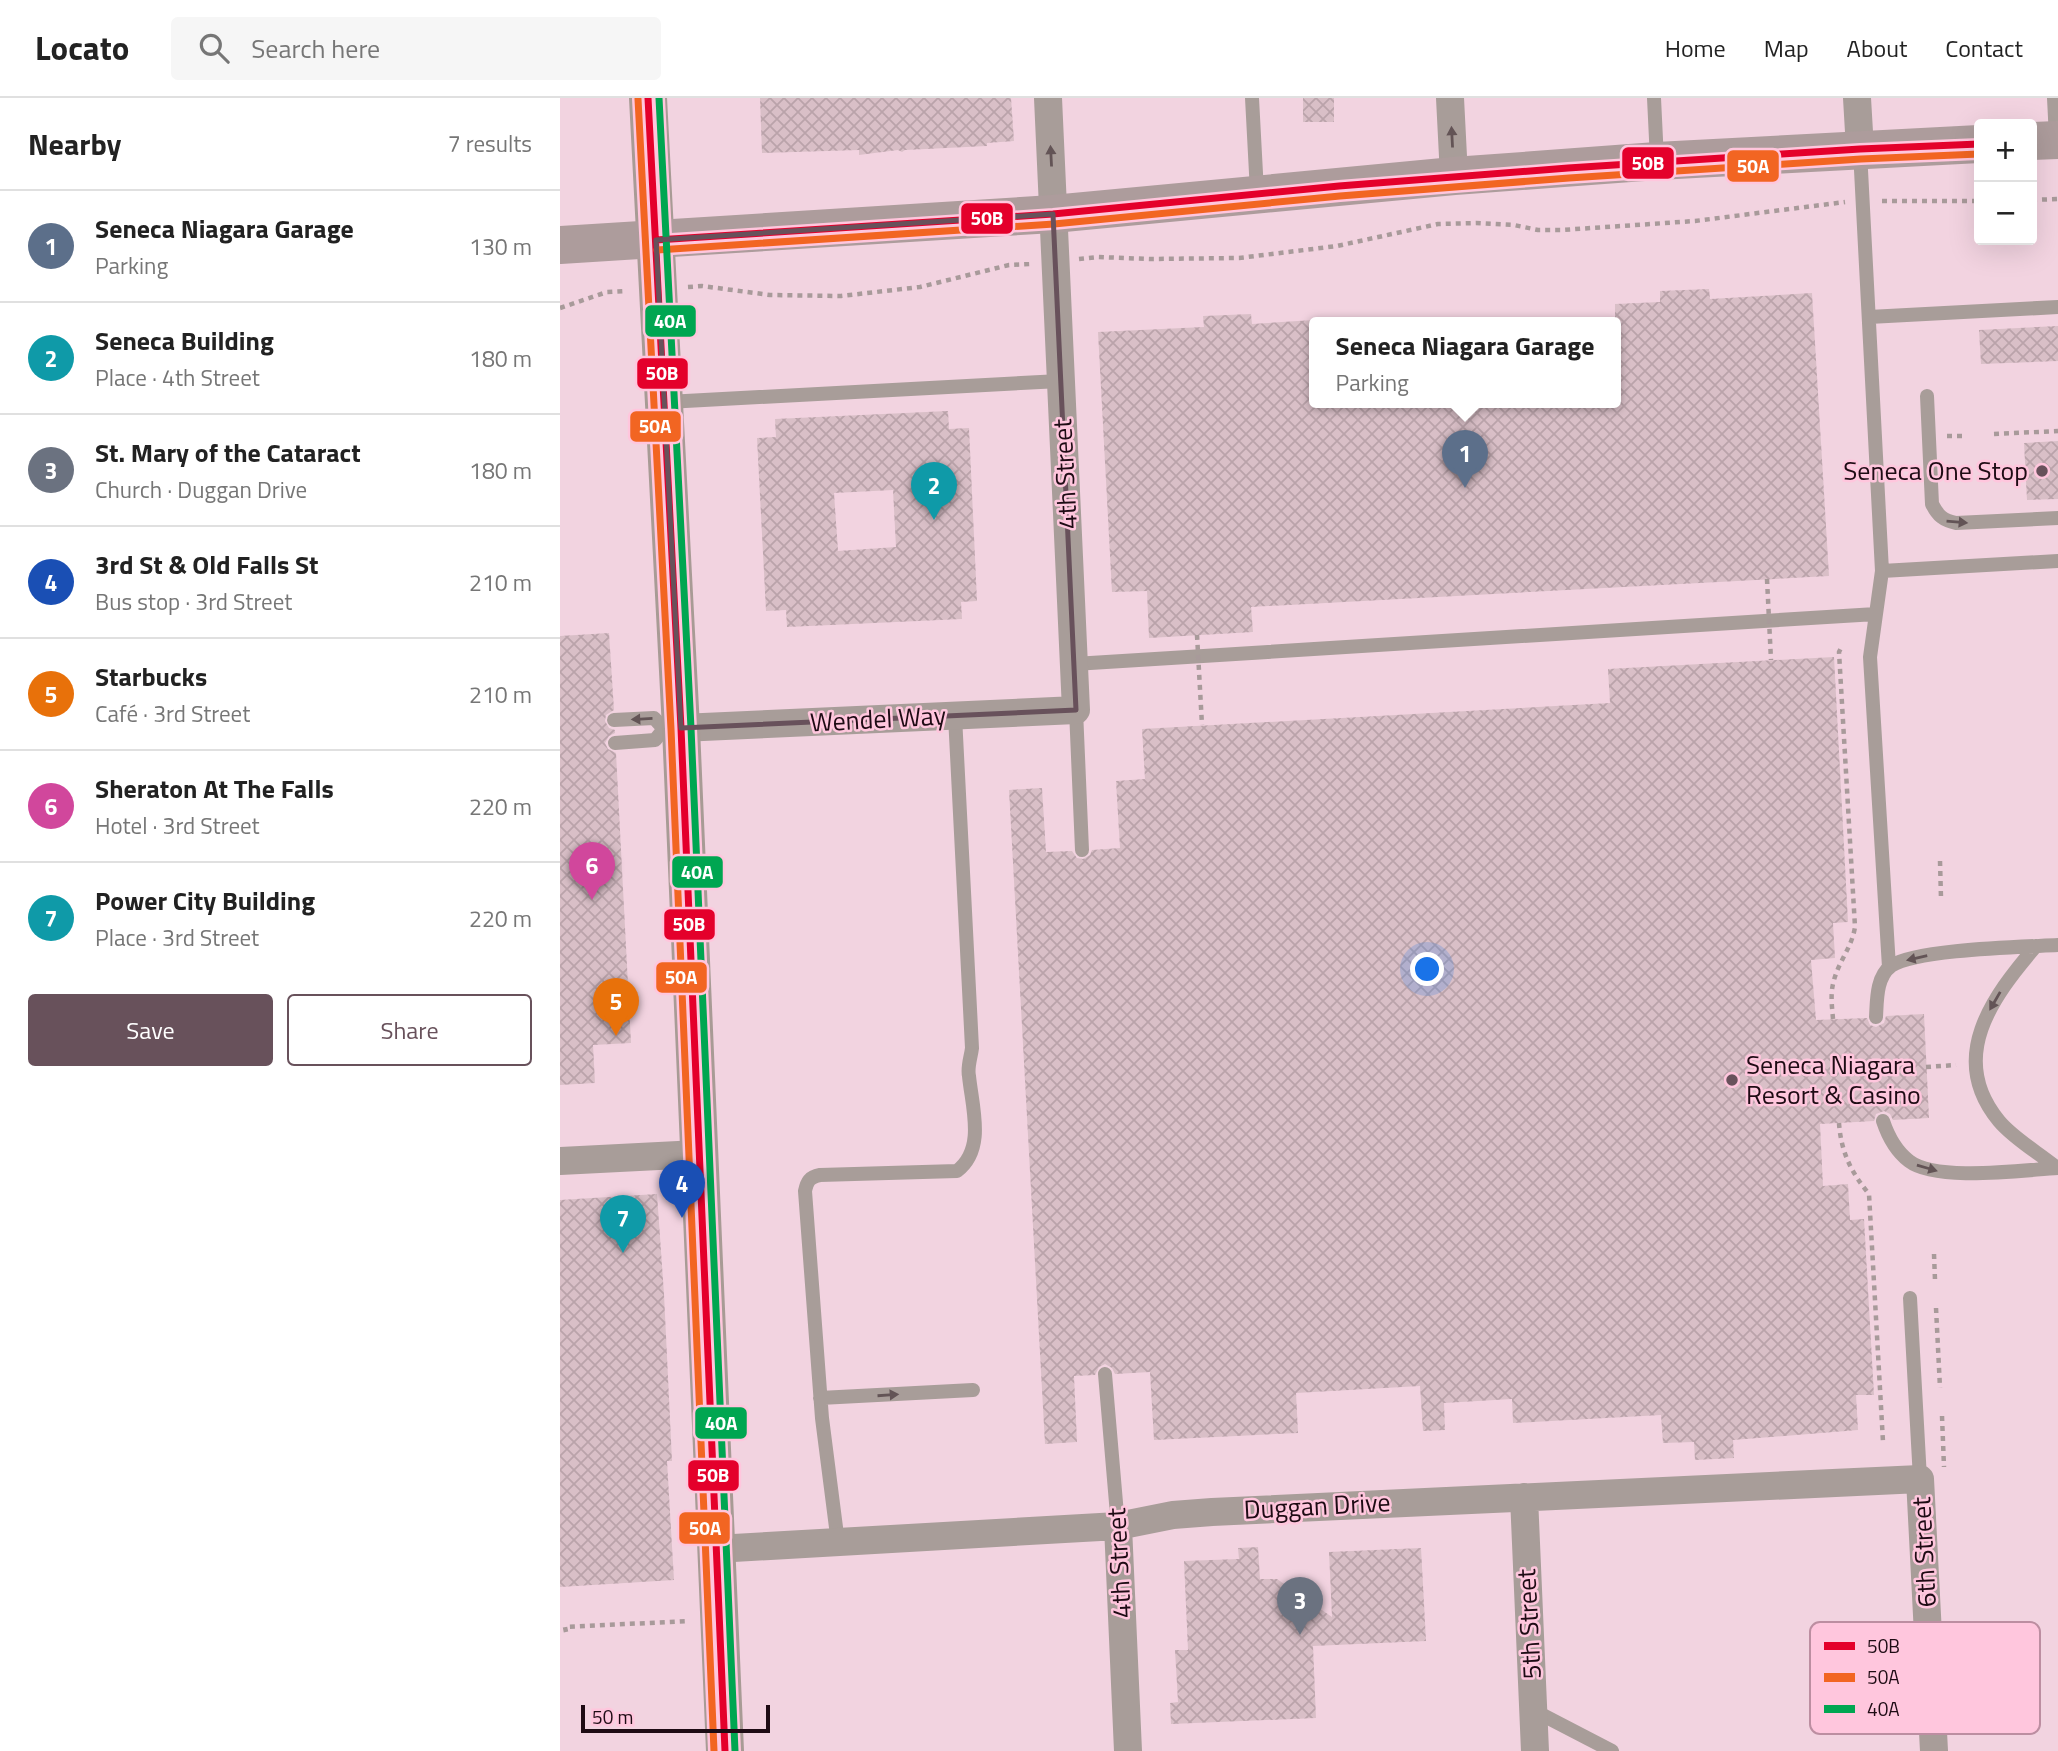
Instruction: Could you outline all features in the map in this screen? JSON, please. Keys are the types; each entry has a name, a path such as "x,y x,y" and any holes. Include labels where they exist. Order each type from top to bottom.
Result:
{"highway":[{"path":"560,245 1053,214 1454,176 1657,161 1974,144"}],"street":[{"path":"648,98 664,402 672,729 698,1154 724,1751"},
{"name":"4th Street","path":"1048,98 1076,710"},
{"path":"1450,98 1454,176"},
{"path":"1857,98 1860,149"},
{"name":"Wendel Way","path":"672,729 1076,710"},
{"path":"560,1161 698,1154"},
{"name":"Duggan Drive","path":"716,1549 1118,1527 1173,1515 1212,1512 1932,1480"},
{"name":"6th Street","path":"1932,1480 1933,1622"},
{"name":"5th Street","path":"1524,1497 1535,1751"},
{"name":"4th Street","path":"1118,1527 1128,1751"}],"lane":[{"path":"1252,98 1257,194"},
{"path":"1654,98 1657,161"},
{"path":"2049,140 2054,98"},
{"path":"1860,149 1882,571 1870,657 1889,967"},
{"path":"1869,317 2058,307"},
{"path":"664,402 1060,381"},
{"path":"1927,396 1932,504 1938,515 1945,521 1956,523 2058,518"},
{"path":"1882,571 2058,561"},
{"path":"1074,664 1876,614"},
{"name":"4th Street","path":"1076,710 1082,850"},
{"path":"838,1542 820,1398 805,1191 812,1176 957,1171 968,1163 974,1148 973,1097 968,1073 972,1048 955,716"},
{"path":"614,720 654,718 672,729 655,740 615,743"},
{"path":"1876,1017 1881,979 1889,967 1914,957 2058,945"},
{"path":"2036,946 2009,977 1982,1025 1975,1050 1976,1076 1984,1100 2001,1123 2058,1168"},
{"path":"1883,1121 1898,1150 1910,1162 1926,1169 1949,1173 2058,1168"},
{"path":"1910,1298 1932,1480"},
{"name":"4th Street","path":"1105,1374 1118,1527"},
{"path":"820,1398 974,1390"},
{"path":"1533,1710 1612,1751"}],"path":[{"path":"2037,200 2058,199"},
{"path":"1894,200 1974,201"},
{"path":"1077,259 1239,258 1337,246 1438,224 1476,223 1562,230 1695,221 1834,203"},
{"path":"689,287 702,286 801,297 841,296 920,287 1009,265 1026,265"},
{"path":"560,308 607,292 626,291"},
{"path":"1993,435 2058,431"},
{"path":"1767,579 1771,660"},
{"path":"1197,635 1202,725"},
{"path":"1833,1019 1831,991 1837,971 1853,940 1855,927 1839,652 1842,646"},
{"path":"1940,861 1941,898"},
{"path":"1854,903 1862,902"},
{"path":"1926,1067 1956,1065"},
{"path":"1839,1123 1841,1144 1851,1170 1869,1194 1883,1442"},
{"path":"1934,1254 1935,1279"},
{"path":"1936,1308 1940,1388"},
{"path":"1932,1480 1942,1416"},
{"path":"566,1632 565,1627 639,1626 692,1620"}],"highlighted area":[{"path":"1053,214 1076,710 681,728 656,240"}],"building":[{"path":"760,98 1011,98 1014,141 987,143 987,146 902,152 898,150 859,155 859,150 762,153"},
{"path":"1303,98 1334,98 1334,122 1303,122"},
{"path":"1709,289 1710,299 1812,293 1829,576 1251,607 1253,632 1149,638 1147,591 1112,592 1098,332 1204,327 1203,316 1251,314 1252,324 1309,320 1309,408 1621,408 1621,317 1615,317 1615,304 1660,302 1660,291"},
{"path":"2058,326 2058,361 1981,364 1979,330"},
{"path":"948,411 949,429 969,428 977,601 961,602 962,619 787,627 786,610 766,611 757,438 776,437 775,419","holes":["893,490 896,547 838,551 834,493"]},
{"name":"Seneca One Stop","path":"2058,441 2058,499 2027,500 2024,443"},
{"path":"609,633 614,710 606,715 605,721 615,733 609,736 605,743 608,749 616,753 631,1043 593,1045 595,1083 560,1085 560,636"},
{"name":"Seneca Niagara Resort & Casino","path":"1834,657 1848,922 1833,923 1835,958 1811,960 1816,1020 1867,1018 1870,1025 1876,1027 1884,1023 1886,1016 1924,1014 1929,1118 1893,1120 1890,1114 1884,1111 1876,1114 1874,1121 1820,1124 1823,1186 1848,1184 1850,1220 1864,1219 1874,1395 1856,1395 1858,1430 1733,1440 1734,1458 1695,1460 1694,1442 1663,1443 1661,1415 1513,1423 1512,1399 1444,1403 1445,1430 1423,1431 1420,1386 1296,1393 1298,1433 1154,1440 1150,1372 1115,1374 1112,1368 1105,1364 1099,1367 1095,1375 1074,1376 1077,1442 1045,1444 1009,790 1042,788 1046,852 1072,851 1077,858 1083,859 1090,855 1092,850 1120,848 1116,781 1145,779 1142,729 1610,703 1608,669"},
{"path":"657,1194 672,1461 667,1461 674,1580 560,1587 560,1200"},
{"path":"1258,1547 1260,1579 1277,1579 1332,1617 1329,1552 1421,1548 1426,1641 1313,1646 1316,1718 1171,1724 1170,1703 1178,1702 1175,1650 1188,1650 1184,1561 1239,1559 1238,1548"}],"transit line":[{"name":"50B","path":"648,98 681,728 725,1751"},
{"name":"40A","path":"659,98 691,728 735,1751"},
{"name":"50A","path":"638,99 671,729 714,1751"},
{"name":"50B","path":"656,240 1053,214 1339,186 1568,168 1974,144"},
{"name":"50A","path":"657,250 1054,224 1340,196 1569,178 1974,154"}],"place":[{"name":"Seneca One Stop","path":"2042,471"},
{"name":"Seneca Niagara Garage","path":"1465,488"},
{"name":"Seneca Building","path":"934,520"},
{"name":"Sheraton At The Falls","path":"592,900"},
{"name":"Starbucks","path":"616,1036"},
{"name":"Seneca Niagara Resort & Casino","path":"1732,1080"},
{"name":"3rd St & Old Falls St","path":"682,1218"},
{"name":"Power City Building","path":"623,1253"},
{"name":"St. Mary of the Cataract","path":"1300,1635"}]}
